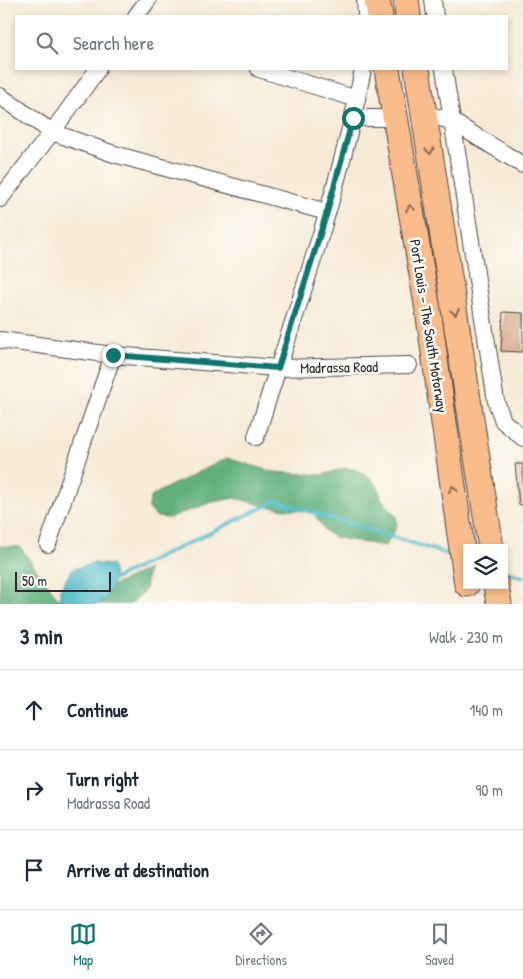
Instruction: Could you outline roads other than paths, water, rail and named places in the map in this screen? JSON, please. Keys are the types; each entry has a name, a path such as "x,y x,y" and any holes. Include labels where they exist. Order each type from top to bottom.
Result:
{"highway":[{"path":"377,0 380,15"},
{"path":"406,0 408,15"},
{"name":"Port Louis – The South Motorway","path":"387,70 428,310 468,593"},
{"name":"Port Louis – The South Motorway","path":"417,70 490,540"}],"street":[{"path":"137,15 148,0"},
{"path":"365,0 366,15"},
{"path":"433,0 436,15"},
{"path":"0,199 97,70"},
{"path":"262,70 357,99"},
{"path":"256,437 327,212 353,118 363,70"},
{"path":"444,70 496,401 503,421 523,438"},
{"path":"0,96 52,132 114,154 327,212"},
{"path":"425,113 453,122 523,165"},
{"path":"353,118 395,118"},
{"name":"Madrassa Road","path":"0,340 113,355 278,368 409,365"},
{"path":"48,544 113,355"}],"water":[{"path":"93,563 111,565 113,570 113,582 106,598 96,604 64,604 60,601 60,589 72,570"}],"waterway":[{"path":"110,581 276,501 454,556"},
{"path":"508,572 523,577"}]}
